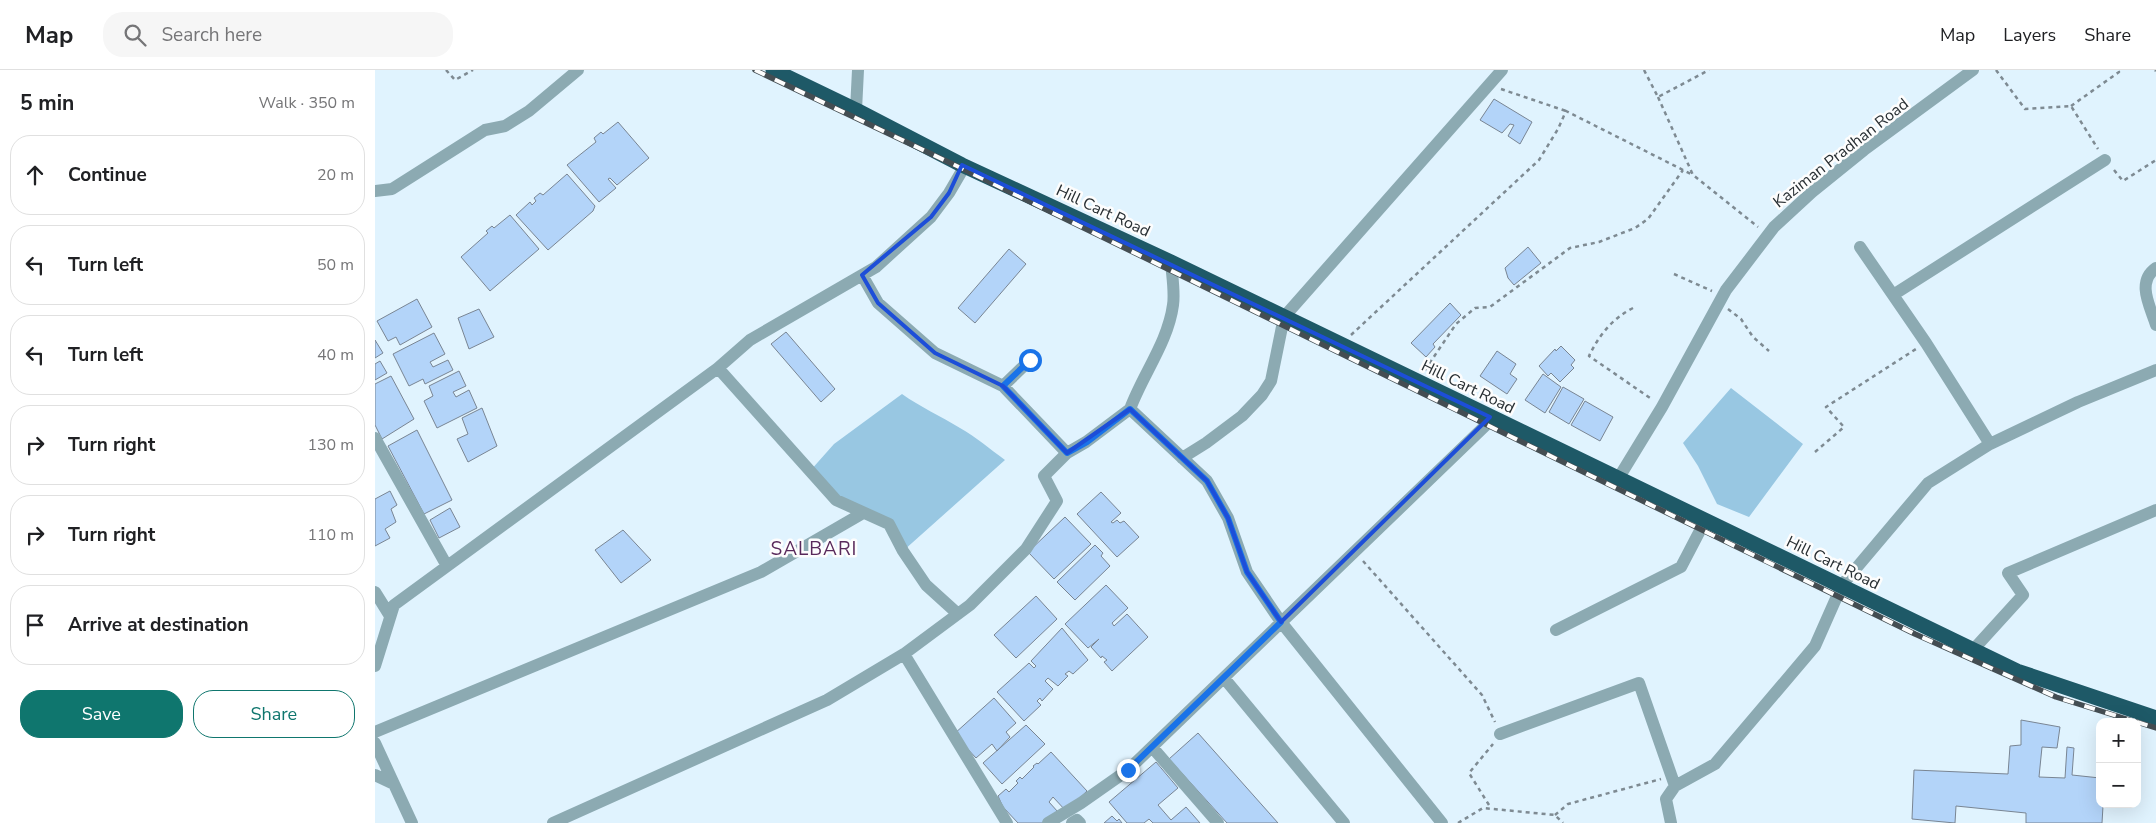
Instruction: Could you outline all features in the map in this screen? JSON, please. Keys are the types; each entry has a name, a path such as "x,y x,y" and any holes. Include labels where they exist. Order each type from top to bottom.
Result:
{"highway":[{"name":"Hill Cart Road","path":"773,70 963,165 1171,262 2017,671 2156,718"}],"street":[{"path":"375,191 392,189 485,130 505,126 529,111 578,70"},
{"path":"856,110 858,70"},
{"path":"1182,458 1242,416 1261,395 1271,381 1284,317 1501,70"},
{"name":"Kaziman Pradhan Road","path":"1619,479 1662,407 1721,299 1768,234 1811,192 1973,70"},
{"path":"1893,295 2105,160"},
{"path":"375,666 393,605 718,368 750,340 876,267 931,217 949,193 963,169 963,165"},
{"path":"1860,247 1926,343 1990,444"},
{"path":"553,823 827,700 904,654 970,605 1026,549 1057,501 1044,476 1067,453 1087,442 1130,409 1137,390 1169,327 1174,302 1171,262"},
{"path":"2156,268 2147,276 2145,287 2156,325"},
{"path":"862,275 878,303 935,353 1003,386 1067,453"},
{"path":"1003,386 1030,360"},
{"path":"718,368 836,500 889,524 903,551 926,585 958,614"},
{"path":"1671,823 1666,799 1674,781 1715,764 1815,646 1842,585 1928,483 1990,444 2079,402 2156,370"},
{"path":"1130,409 1207,481 1228,518 1247,572 1281,622 1442,823"},
{"path":"1053,821 1128,770 1485,426 1490,417"},
{"path":"375,438 447,566"},
{"path":"1973,650 2023,595 2008,572 2156,510"},
{"path":"375,732 761,572 863,513"},
{"path":"1556,630 1681,567 1705,521"},
{"path":"375,592 390,616"},
{"path":"904,654 1007,823"},
{"path":"1224,678 1345,823"},
{"path":"1500,734 1639,683 1674,781"},
{"path":"375,743 412,823"},
{"path":"1152,747 1217,823"},
{"path":"375,775 394,784"},
{"path":"1072,823 1077,820 1080,823"}],"path":[{"path":"446,70 455,80 473,70"},
{"path":"1644,70 1693,175"},
{"path":"1658,97 1709,70"},
{"path":"1996,70 2025,109 2071,106 2119,72 2118,70"},
{"path":"1489,85 1567,111 1693,175 1768,234"},
{"path":"2071,106 2105,160 2123,181 2156,160"},
{"path":"1341,344 1539,160 1567,111"},
{"path":"1417,382 1457,324 1475,308 1490,307 1570,248 1599,242 1635,228 1647,219 1683,170"},
{"path":"1674,274 1721,299 1741,318 1753,337 1769,351"},
{"path":"1633,308 1619,316 1597,340 1589,356 1662,407"},
{"path":"1815,452 1844,427 1826,407 1926,343"},
{"path":"1355,552 1482,695 1500,734 1469,773 1489,805"},
{"path":"1555,815 1568,804 1674,781"},
{"path":"1459,823 1483,808 1555,815 1563,823"}],"highlighted area":[{"path":"962,165 1490,417 1281,622 1247,572 1228,518 1207,481 1130,409 1067,453 1003,386 935,353 878,303 862,275 931,217 949,193"}],"shaded area":[{"path":"1731,388 1803,444 1749,517 1717,504 1698,466 1683,443"},
{"path":"902,394 977,439 1005,460 903,551 889,524 836,500 810,471 834,444"}],"building":[{"path":"1494,99 1532,122 1520,144 1508,136 1514,125 1510,124 1502,133 1480,120"},
{"path":"618,122 649,158 617,185 610,178 608,179 616,188 599,202 567,165 596,142 594,138 601,132 603,134"},
{"path":"567,174 595,206 593,211 548,250 516,215 530,202 532,205 536,201 534,198 540,193 543,195"},
{"path":"510,215 539,249 490,291 461,257 488,233 486,231 492,226 494,228"},
{"path":"1528,247 1541,263 1514,285 1508,278 1505,268"},
{"path":"1009,249 1026,264 975,323 958,308"},
{"path":"417,299 432,327 400,345 396,337 388,341 377,321"},
{"path":"1450,303 1461,315 1433,344 1435,347 1426,357 1411,343"},
{"path":"479,309 494,337 469,349 458,318"},
{"path":"786,332 835,389 821,402 771,344"},
{"path":"434,333 445,354 430,362 433,367 448,360 453,370 425,384 423,379 409,386 393,354"},
{"path":"375,340 383,353 375,358"},
{"path":"1561,346 1575,360 1571,365 1574,368 1560,382 1551,373 1548,376 1539,366 1555,349 1556,351"},
{"path":"1497,351 1516,364 1510,374 1517,379 1507,394 1480,376"},
{"path":"380,361 387,373 375,380 375,364"},
{"path":"459,371 466,386 453,392 456,397 469,390 477,408 437,428 424,401 433,396 429,386"},
{"path":"1543,374 1561,387 1545,413 1525,400"},
{"path":"391,376 414,419 382,439 375,425 375,384"},
{"path":"1563,387 1584,399 1569,424 1549,412"},
{"path":"1585,401 1613,417 1600,441 1571,425"},
{"path":"482,408 497,446 468,462 457,439 468,434 462,418"},
{"path":"417,430 452,500 424,514 388,446"},
{"path":"390,491 397,505 391,509 396,522 385,529 390,538 375,546 375,499"},
{"path":"1101,492 1121,513 1111,522 1113,523 1117,520 1120,523 1124,521 1139,537 1117,557 1077,514"},
{"path":"450,508 460,527 439,538 430,520"},
{"path":"1065,517 1091,544 1054,579 1028,552"},
{"path":"623,530 651,560 621,583 595,550"},
{"path":"1095,545 1103,553 1101,556 1110,566 1075,600 1057,582"},
{"path":"1106,585 1128,608 1112,623 1114,626 1127,614 1148,637 1112,671 1104,662 1107,660 1102,656 1101,658 1091,647 1099,639 1088,648 1065,624"},
{"path":"1036,596 1057,619 1016,658 994,635"},
{"path":"1062,628 1088,660 1073,674 1069,671 1065,674 1068,676 1058,686 1048,678 1045,681 1053,689 1042,701 1040,698 1037,701 1041,705 1024,721 997,692 1029,663 1034,668 1036,666 1031,661"},
{"path":"994,698 1016,723 1006,732 1010,737 997,751 992,744 976,758 954,734"},
{"path":"2021,720 2060,727 2057,748 2042,747 2039,777 2065,778 2067,747 2074,748 2072,775 2096,778 2096,808 2103,808 2102,823 2026,823 2026,813 1956,806 1955,823 1912,819 1914,770 2008,774 2010,746 2021,745"},
{"path":"1026,725 1045,744 1002,784 983,763"},
{"path":"1198,733 1278,823 1227,823 1169,759"},
{"path":"1051,752 1087,791 1066,811 1053,797 1049,802 1058,812 1042,823 1018,823 1003,807 998,796 1006,789 1009,792 1018,783 1016,781 1020,777 1022,779 1033,766"},
{"path":"1156,762 1178,788 1158,805 1171,820 1186,807 1200,823 1153,823 1149,819 1144,823 1127,823 1109,802"},
{"path":"1112,816 1117,821 1119,819 1122,823 1104,823"}],"railway":[{"path":"755,70 963,169 1915,634 2056,697 2123,718"},
{"path":"2141,723 2156,728"}],"district":[{"name":"SALBARI","path":"814,549"}],"route":[{"path":"1030,360 1003,386 1067,453 1087,442 1130,409 1207,481 1228,518 1247,572 1281,622 1128,770"}]}
